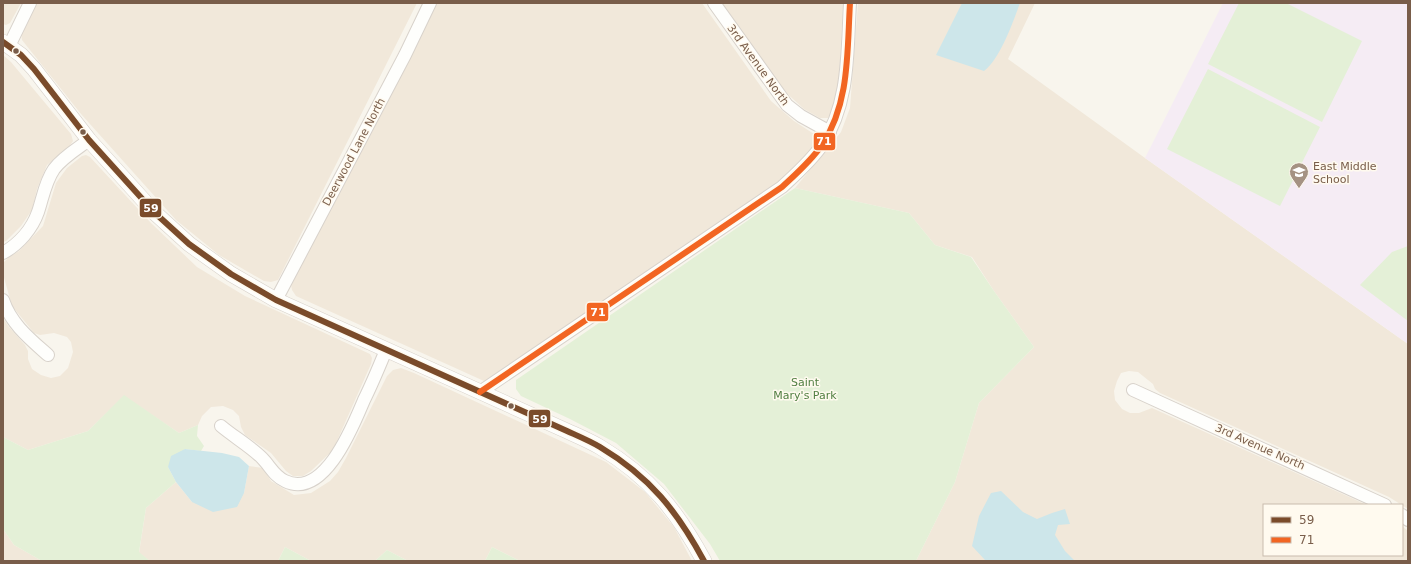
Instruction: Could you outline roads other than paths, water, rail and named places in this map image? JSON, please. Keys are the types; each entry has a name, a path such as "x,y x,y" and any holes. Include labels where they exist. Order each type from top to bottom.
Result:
{"street":[{"path":"30,3 6,44 21,55 34,69 89,140 155,213 189,244 231,274 276,300 599,446 630,467 658,492 680,520 704,561"},
{"name":"Deerwood Lane North","path":"276,300 405,55 430,3"},
{"name":"3rd Avenue North","path":"714,3 787,105 801,116 830,132"},
{"path":"480,392 782,187 806,165 830,132 842,101 846,76 850,3"},
{"path":"3,253 18,242 30,229 37,214 46,182 54,169 65,158 89,140"},
{"path":"3,300 6,310 14,322 48,355"},
{"path":"221,426 261,457 276,476 286,482 297,484 309,482 319,476 335,457 348,436 386,350"},
{"name":"3rd Avenue North","path":"1133,390 1384,504"}],"water":[{"path":"962,3 1020,3 1001,49 984,71 936,55"},
{"path":"185,449 222,453 239,457 249,466 244,493 237,507 213,512 192,502 176,482 168,467 171,456"},
{"path":"1001,491 1023,512 1037,519 1065,509 1070,524 1058,525 1055,535 1065,551 1075,561 985,560 972,546 979,516 991,493"}],"place":[{"name":"East Middle School","path":"1299,189"}],"park label":[{"name":"Saint Mary's Park","path":"805,388"}]}
